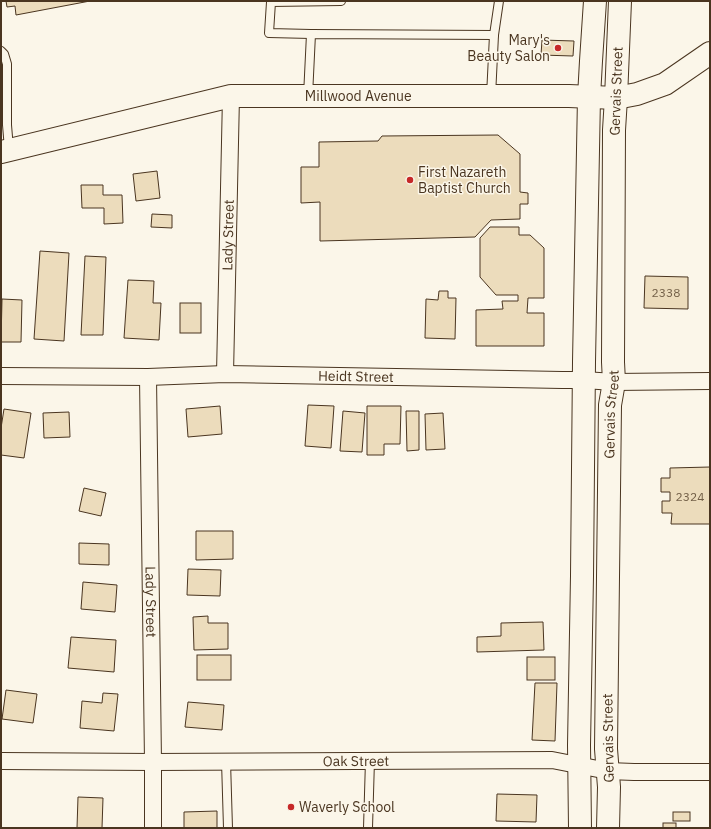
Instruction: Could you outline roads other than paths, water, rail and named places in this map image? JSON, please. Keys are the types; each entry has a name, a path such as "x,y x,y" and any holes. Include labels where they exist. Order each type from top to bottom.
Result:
{"main road":[{"name":"Gervais Street","path":"580,828 579,765 584,355 589,97 595,1"},
{"name":"Gervais Street","path":"608,828 608,771 606,750 610,405 614,382 614,138 620,1"},
{"name":"Millwood Avenue","path":"5,151 231,96 569,96 616,98 637,94 665,84 710,53"}],"street":[{"name":"Lady Street","path":"225,374 231,96"},
{"name":"Heidt Street","path":"1,376 148,377 225,374 584,380 614,382 710,382"},
{"name":"Lady Street","path":"148,377 153,828"},
{"name":"Oak Street","path":"1,761 153,762 552,760 608,771 710,772"}],"lane":[{"path":"341,1 270,2 269,33 494,35"},
{"path":"491,96 494,35 500,1"},
{"path":"308,96 311,34"},
{"path":"1,51 4,54 7,64 7,125 5,151"},
{"path":"368,828 370,760"},
{"path":"226,761 228,828"}],"place":[{"name":"Mary's Beauty Salon","path":"558,48"},
{"name":"First Nazareth Baptist Church","path":"410,180"},
{"name":"Waverly School","path":"291,807"}]}
